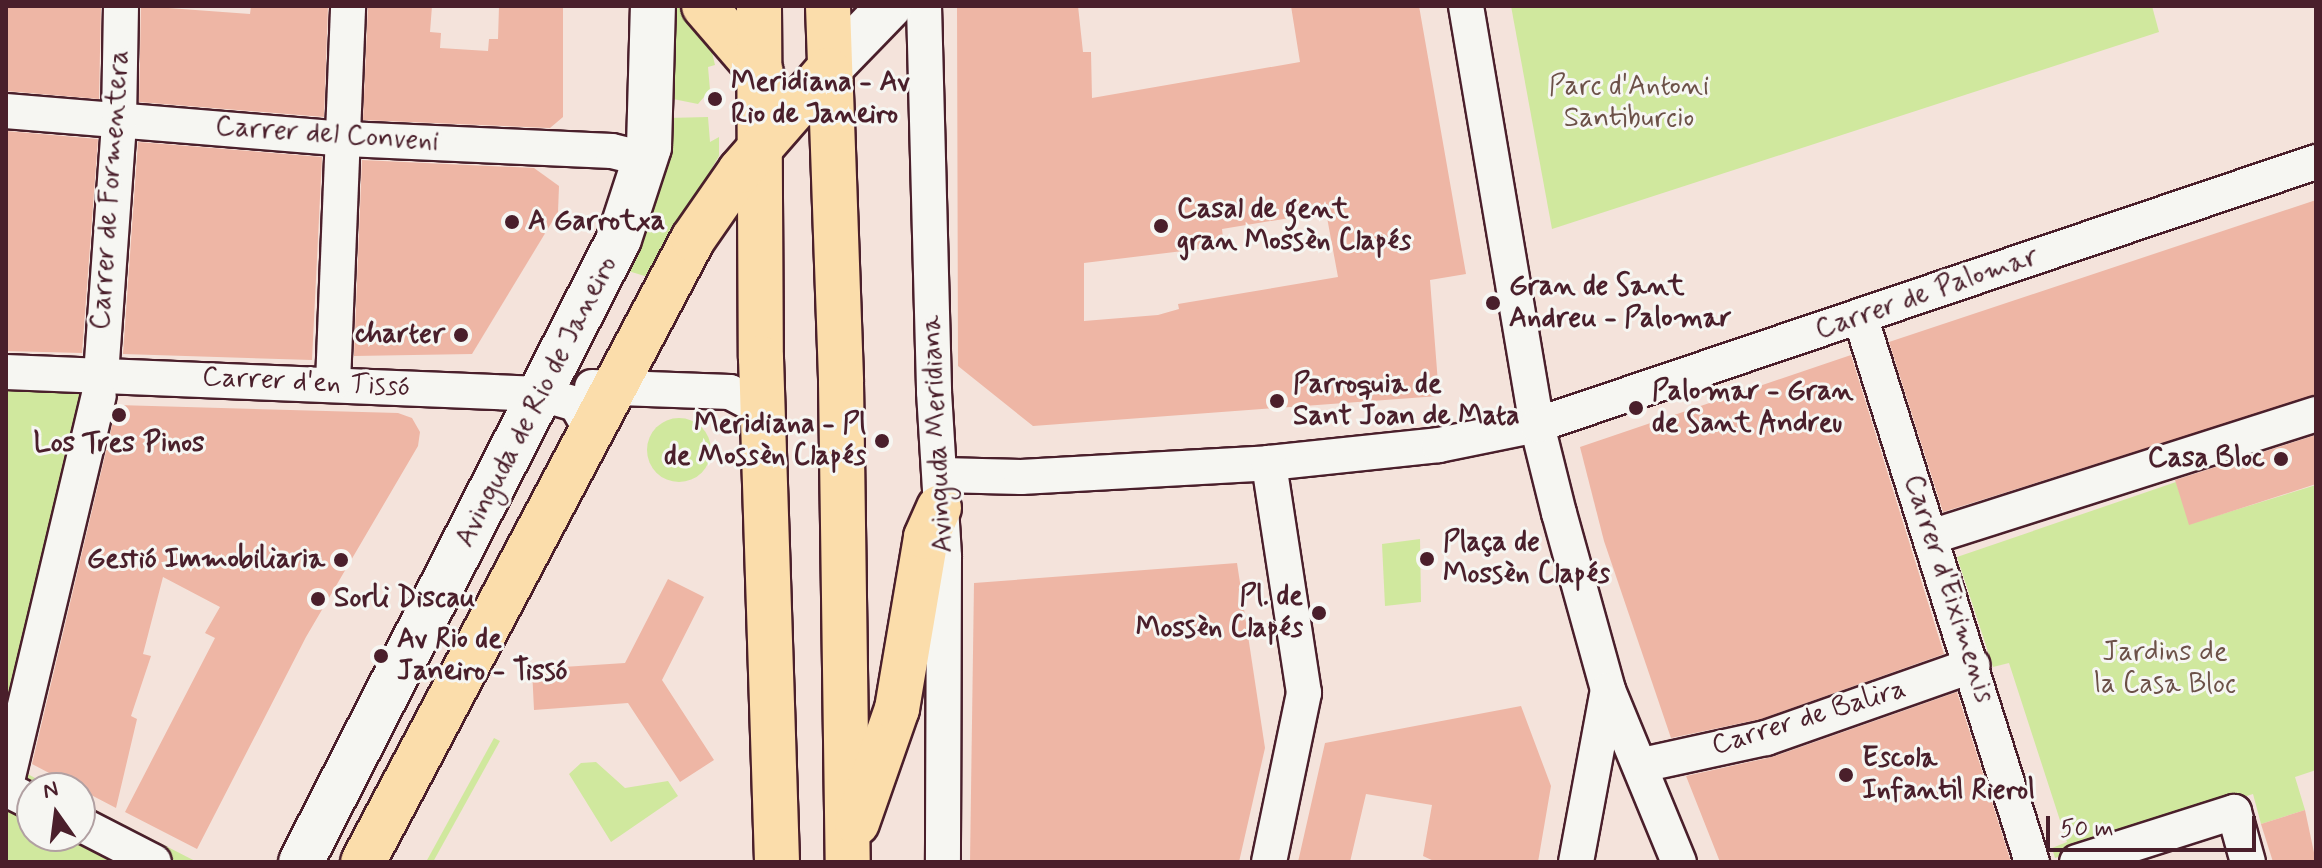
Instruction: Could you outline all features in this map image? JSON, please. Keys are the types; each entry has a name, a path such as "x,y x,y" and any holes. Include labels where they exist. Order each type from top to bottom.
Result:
{"main road":[{"name":"Avinguda de Rio de Janeiro","path":"301,862 619,239 645,166 654,108 653,6"},
{"path":"704,6 761,72"},
{"path":"759,6 763,420 777,862"},
{"path":"828,6 841,382 848,857"},
{"path":"828,70 890,6"},
{"name":"Avinguda de Rio de Janeiro","path":"363,862 693,239 761,146 828,70"},
{"path":"848,857 897,709 926,537 940,491"}],"street":[{"name":"Carrer de Formentera","path":"6,787 100,385 119,121 121,6"},
{"path":"333,383 346,139 348,6"},
{"name":"Avinguda Meridiana","path":"924,6 934,392 944,557 943,862"},
{"path":"1466,6 1537,425 1608,690 1642,765 1679,862"},
{"name":"Carrer del Conveni","path":"6,111 346,139 612,151 636,157 645,166"},
{"name":"Carrer de Palomar","path":"1537,425 2316,162"},
{"name":"Carrer d'Eiximenis","path":"1860,316 1973,665 2032,862"},
{"path":"564,349 575,377 600,410 730,392 753,404 763,420"},
{"name":"Carrer d'en Tissó","path":"6,372 100,385 333,383 541,394 600,410"},
{"path":"1931,537 2316,414"},
{"path":"940,491 1021,477 1269,463 1439,445 1537,425"},
{"path":"1269,463 1304,693 1269,862"},
{"name":"Carrer de Balira","path":"1642,765 1766,738 1973,665"},
{"path":"1576,862 1608,690"},
{"path":"2077,862 2234,812 2248,862"},
{"path":"96,832 154,862"}],"green space":[{"path":"665,6 696,6 710,44 715,65 708,67 710,90 698,104 668,98"},
{"name":"Parc d'Antoni Santiburcio","path":"1511,6 2152,6 2159,32 1552,229"},
{"path":"708,117 710,142 719,137 719,156 648,277 625,270 667,118"},
{"path":"6,387 106,392 20,770 24,772 16,772 16,852 96,852 96,810 197,862 6,862"},
{"path":"679,418 697,424 705,432 711,450 705,468 697,476 679,482 661,476 653,468 647,450 653,432 661,424"},
{"name":"Jardins de la Casa Bloc","path":"2176,482 2190,524 2316,485 2316,770 2295,777 2305,810 2261,824 2253,794 2055,858 2052,848 2067,842 2009,663 1993,667 1957,557"},
{"path":"1420,539 1421,602 1385,606 1382,544"},
{"path":"494,738 500,741 433,862 426,862"},
{"path":"596,762 625,788 668,781 678,796 611,842 569,774 581,763"}],"building":[{"path":"6,6 101,6 99,99 6,91"},
{"path":"141,6 250,14 251,6 328,6 324,117 139,102"},
{"path":"368,6 432,6 430,32 441,33 440,48 488,51 489,39 498,39 499,6 563,6 563,117 550,128 363,120"},
{"path":"957,6 1078,6 1083,52 1091,52 1092,98 1300,62 1291,6 1419,6 1466,274 1430,280 1439,396 1033,426 958,366","holes":["1326,212 1338,277 1178,304 1179,309 1158,315 1084,321 1084,263 1224,246 1222,229"]},
{"path":"6,131 98,139 82,353 6,351"},
{"path":"138,142 322,157 312,360 123,354"},
{"path":"362,160 534,168 559,186 558,212 472,354 354,356"},
{"path":"2316,200 2316,395 1943,512 1889,342"},
{"path":"1851,355 1944,654 1761,719 1671,738 1604,541 1580,447"},
{"path":"117,405 398,413 412,418 420,432 418,446 306,637 197,849 125,812 215,638 205,633 220,607 163,577 143,654 151,656 131,716 137,719 116,808 96,798 96,772 47,772 32,764"},
{"name":"Casa Bloc","path":"2316,435 2316,484 2189,525 2175,480"},
{"path":"1237,563 1265,748 1239,862 970,862 974,583"},
{"path":"668,579 704,597 662,680 714,760 680,782 628,703 534,710 532,669 625,663"},
{"path":"1957,692 2011,862 1720,862 1686,776 1772,757"},
{"path":"1521,706 1551,786 1538,862 1436,862 1423,856 1432,805 1366,794 1350,862 1298,862 1325,743"},
{"path":"2305,810 2316,862 2273,862 2261,824"}],"place":[{"name":"Meridiana - Av Rio de Janeiro","path":"715,99"},
{"name":"A Garrotxa","path":"512,222"},
{"name":"Casal de gent gran Mossèn Clapés","path":"1161,226"},
{"name":"Gran de Sant Andreu - Palomar","path":"1493,303"},
{"name":"charter","path":"461,335"},
{"name":"Parroquia de Sant Joan de Mata","path":"1277,401"},
{"name":"Palomar - Gran de Sant Andreu","path":"1636,408"},
{"name":"Los Tres Pinos","path":"119,415"},
{"name":"Meridiana - Pl de Mossèn Clapés","path":"882,441"},
{"name":"Casa Bloc","path":"2281,459"},
{"name":"Plaça de Mossèn Clapés","path":"1427,559"},
{"name":"Gestió Immobiliaria","path":"341,560"},
{"name":"Sorli Discau","path":"318,599"},
{"name":"Pl. de Mossèn Clapés","path":"1319,613"},
{"name":"Av Rio de Janeiro - Tissó","path":"381,656"},
{"name":"Escola Infantil Rierol","path":"1846,775"}]}
